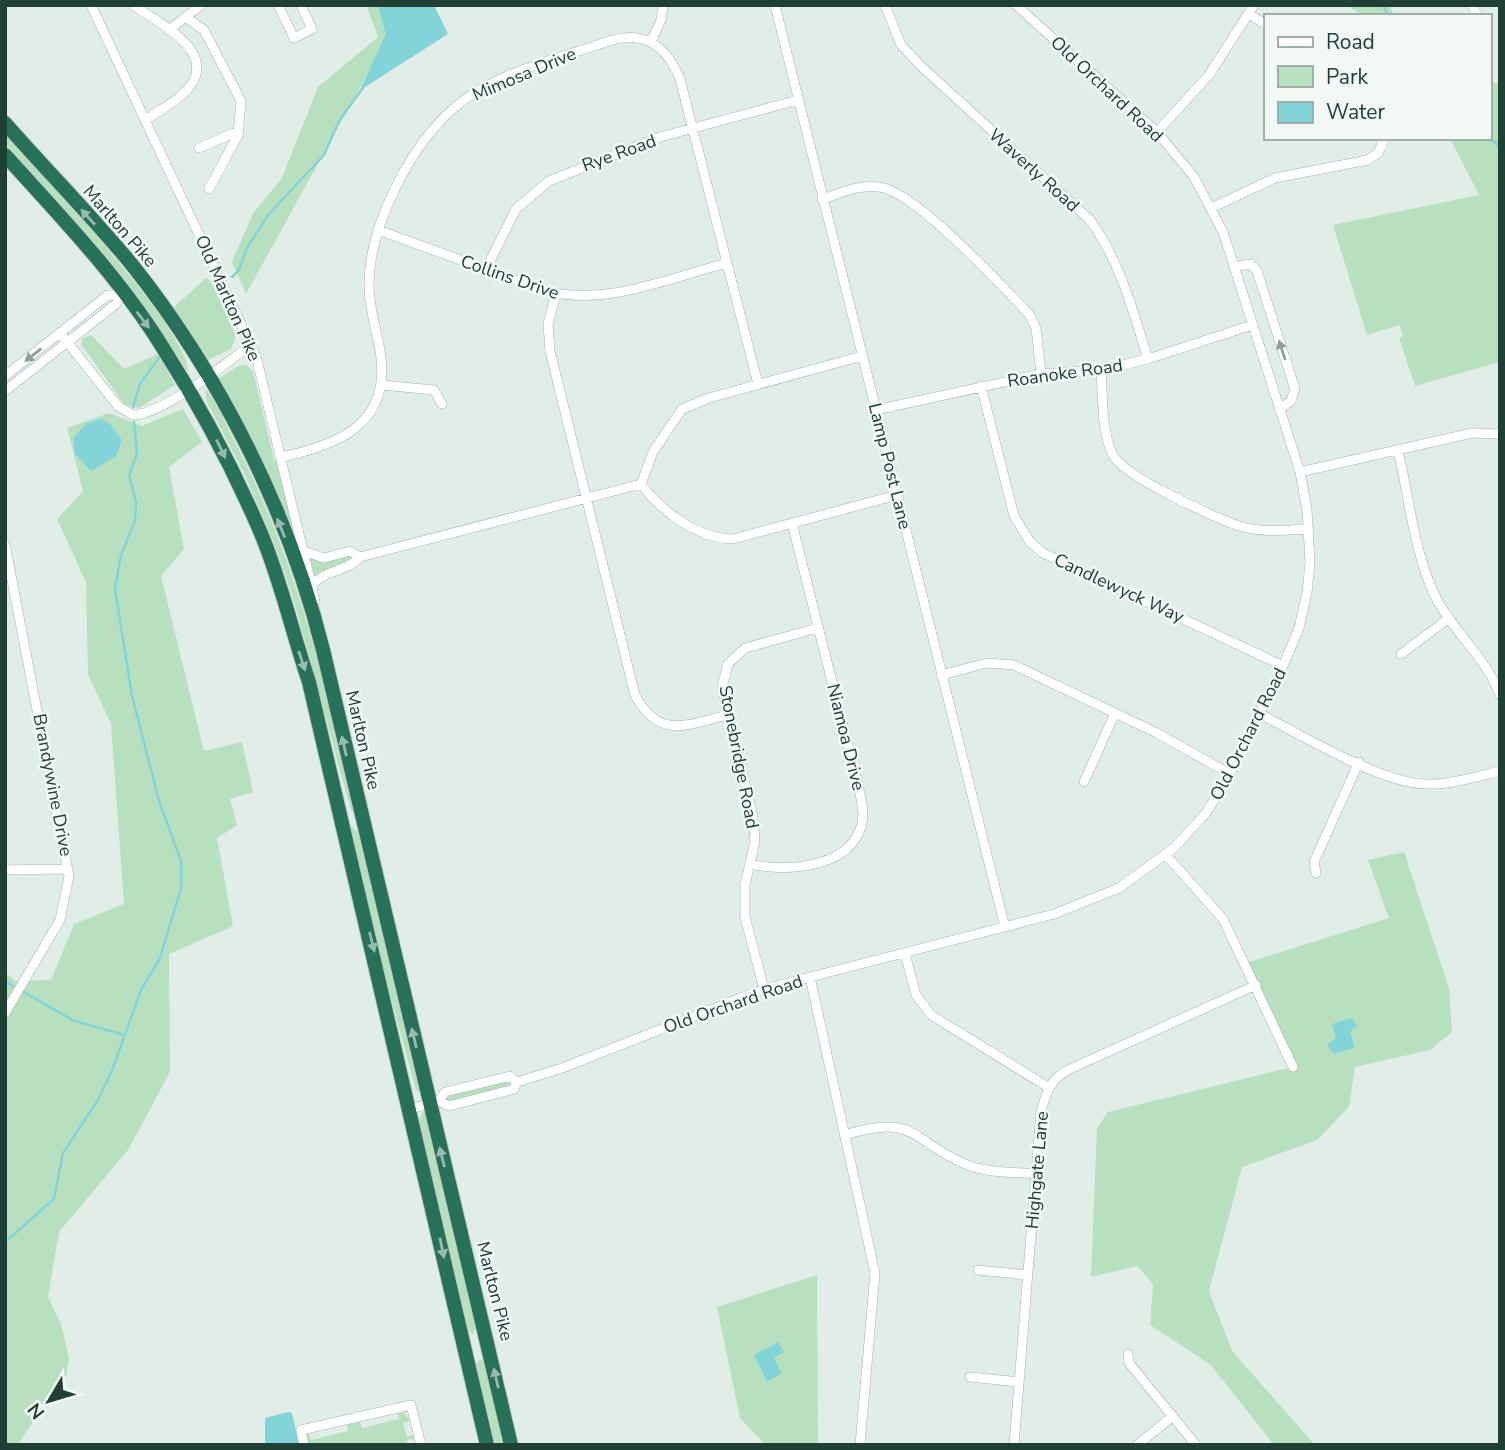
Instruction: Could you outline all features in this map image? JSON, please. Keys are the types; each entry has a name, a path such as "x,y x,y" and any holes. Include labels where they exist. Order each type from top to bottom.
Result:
{"highway":[{"name":"Marlton Pike","path":"5,123 131,265 208,376 271,502 299,571 323,650 365,834 435,1103 512,1445"},
{"path":"5,155 163,347 219,444 261,532 279,581 309,682 487,1445"},
{"path":"338,800 348,819 365,834"}],"street":[{"name":"Old Marlton Pike","path":"91,5 147,119 251,345 282,457 312,585 323,650"},
{"path":"133,5 169,30 192,53 195,77 182,95 147,119"},
{"path":"169,30 201,5"},
{"path":"278,5 294,38 312,29 301,5"},
{"path":"663,5 661,20 651,42 674,64 693,128 758,384"},
{"name":"Lamp Post Lane","path":"775,5 1005,927"},
{"name":"Waverly Road","path":"885,5 896,36 915,60 1098,231 1124,285 1148,359"},
{"name":"Old Orchard Road","path":"411,1110 435,1103 449,1106 514,1089 517,1082 562,1068 764,989 1005,927 1093,900 1140,875 1166,855 1206,813 1230,774 1283,666 1305,605 1310,562 1309,528 1300,472 1252,325 1239,265 1194,177 1157,132 1016,5"},
{"path":"1157,132 1209,75 1252,10 1264,23"},
{"path":"185,18 204,30 241,101 239,131 209,189"},
{"name":"Mimosa Drive","path":"382,385 369,284 378,230 386,207 424,141 444,117 470,96 491,85 620,37 651,42"},
{"name":"Rye Road","path":"486,269 516,209 549,181 660,137 798,100"},
{"path":"199,148 239,131"},
{"path":"1211,208 1275,178 1368,160 1378,153 1384,140"},
{"path":"822,199 864,186 892,189 914,204 1029,314 1036,328 1041,374"},
{"name":"Collins Drive","path":"378,230 571,297 610,294 727,263"},
{"path":"1239,265 1250,264 1257,271 1295,389 1291,401 1279,408"},
{"path":"5,376 108,295 121,293"},
{"path":"5,391 116,304 121,293"},
{"path":"556,294 547,338 635,695 653,719 678,727 727,715"},
{"name":"Roanoke Road","path":"876,410 1041,374 1101,370 1148,359 1252,325"},
{"path":"60,333 118,406 128,413 142,414 188,390 251,345"},
{"path":"641,484 653,452 682,409 758,384 862,356"},
{"path":"1101,370 1108,443 1113,456 1132,475 1240,526 1272,531 1309,528"},
{"path":"282,457 323,447 350,433 369,413 382,385 434,390 442,404"},
{"name":"Candlewyck Way","path":"981,386 1014,516 1030,541 1043,553 1283,666"},
{"path":"1300,472 1472,433 1500,434"},
{"path":"1398,450 1430,584 1449,618 1489,670 1500,695"},
{"path":"312,585 320,576 353,565 360,557 641,484"},
{"path":"641,484 652,499 671,513 710,536 733,539 897,495"},
{"name":"Niamoa Drive","path":"750,864 787,869 834,857 846,850 860,830 863,818 859,789 792,523"},
{"name":"Brandywine Drive","path":"5,544 68,869 67,896 61,920 5,1013"},
{"path":"304,551 324,558 350,551 360,557"},
{"path":"1401,654 1449,618"},
{"name":"Stonebridge Road","path":"764,989 745,917 745,885 755,841 753,817 722,687 729,664 736,655 756,643 818,628"},
{"path":"941,675 987,663 1014,665 1115,713 1230,774"},
{"path":"1084,782 1115,713"},
{"path":"1260,714 1397,779 1422,784 1460,781 1500,771"},
{"path":"1316,873 1314,862 1359,762"},
{"path":"1166,855 1223,919 1293,1067"},
{"path":"5,870 68,869"},
{"path":"905,954 916,995 932,1015 1048,1087"},
{"path":"810,977 872,1248 875,1273 860,1445"},
{"name":"Highgate Lane","path":"1014,1445 1041,1111 1048,1087 1058,1076 1070,1069 1256,985"},
{"name":"Old Orchard Road","path":"435,1103 445,1092 510,1076 517,1082"},
{"path":"844,1135 870,1127 896,1126 972,1166 1036,1174"},
{"path":"978,1270 1027,1275"},
{"path":"1128,1354 1129,1363 1196,1445"},
{"path":"970,1377 1019,1382"},
{"path":"304,1445 301,1430 411,1405 421,1445"},
{"path":"1138,1445 1173,1416"}],"green space":[{"path":"366,5 379,5 387,30 378,55 246,294 232,262 253,213 282,178 318,87 378,37"},
{"path":"1347,5 1389,5 1394,14 1359,14"},
{"path":"1491,83 1500,83 1500,362 1415,386 1399,338 1403,336 1399,325 1367,335 1333,225 1479,195 1451,140 1491,140"},
{"path":"5,133 140,289 182,352 188,372 151,317 5,143"},
{"path":"206,278 212,283 236,335 231,349 208,360 172,309"},
{"path":"91,335 124,369 158,354 175,385 139,408 124,404 81,344 83,338"},
{"path":"246,365 253,371 274,460 280,465 299,550 218,379 238,366"},
{"path":"205,390 216,404 254,481 291,575 307,622 333,718 356,818 350,807 295,604 275,545 245,475 207,402"},
{"path":"183,409 202,442 169,467 184,549 161,576 204,751 242,742 253,792 230,799 237,825 217,838 233,926 169,954 170,1072 128,1150 59,1232 48,1297 61,1324 69,1358 66,1376 17,1445 5,1445 5,972 15,981 51,980 74,924 124,904 111,724 88,674 86,582 57,519 83,491 67,428 109,413 142,426"},
{"path":"304,551 318,555 346,553 360,557 312,585"},
{"path":"350,825 361,835 419,1091 416,1090 383,969"},
{"path":"1404,852 1449,988 1452,1032 1430,1050 1355,1067 1349,1107 1317,1140 1242,1167 1209,1291 1232,1351 1315,1445 1274,1445 1211,1365 1150,1325 1153,1284 1137,1266 1091,1277 1097,1128 1108,1112 1292,1067 1246,963 1389,918 1368,860"},
{"path":"510,1076 514,1089 449,1106 439,1101 445,1092"},
{"path":"422,1112 426,1113 476,1326 473,1335 467,1329 419,1120"},
{"path":"817,1275 818,1445 766,1445 740,1418 717,1307"},
{"path":"480,1359 484,1362 504,1445 495,1445 476,1365"},
{"path":"403,1412 410,1421 403,1423 407,1437 413,1435 414,1439 407,1440 408,1445 309,1445 306,1434 309,1434 311,1440 348,1431 347,1425 360,1422 362,1428 399,1419 398,1413"}],"water":[{"path":"379,5 434,5 448,34 362,89 387,34"},
{"path":"102,419 110,424 122,440 116,456 91,471 75,454 73,438 86,424"},
{"path":"1352,1018 1357,1026 1350,1032 1355,1047 1334,1054 1327,1045 1336,1038 1332,1024"},
{"path":"778,1342 784,1352 774,1358 782,1373 767,1382 754,1355"},
{"path":"292,1413 299,1445 265,1445 265,1418"}],"waterway":[{"path":"232,277 239,270 247,248 268,215 324,155 339,121 362,89 387,34 379,5"},
{"path":"1383,5 1387,14"},
{"path":"1491,139 1500,147"},
{"path":"133,407 140,384 159,358"},
{"path":"5,1242 54,1199 63,1153 98,1100 113,1068 141,990 160,958 181,888 181,861 159,801 132,696 115,589 121,555 135,521 136,502 129,475 137,454 134,422"},
{"path":"5,981 72,1020 124,1035"},
{"path":"5,1287 5,1301"}]}
